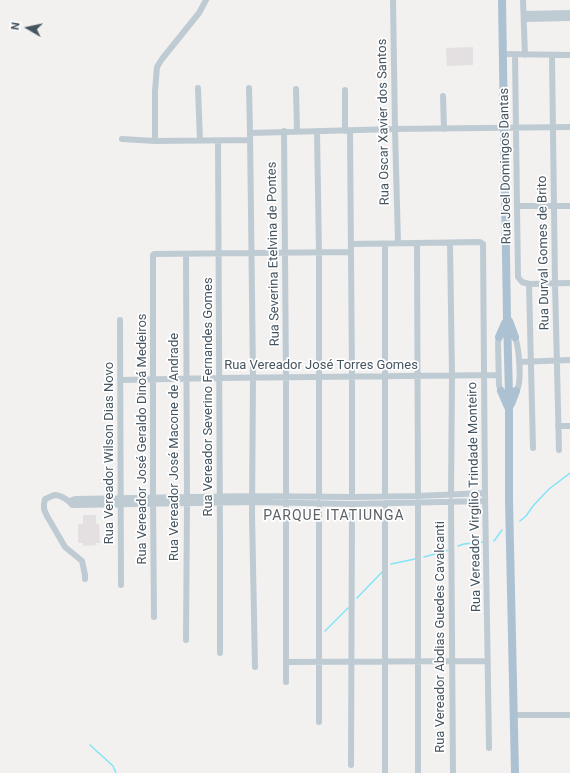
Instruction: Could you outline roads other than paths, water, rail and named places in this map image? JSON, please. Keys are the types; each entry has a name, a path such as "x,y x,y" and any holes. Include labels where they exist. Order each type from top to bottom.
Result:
{"main road":[{"path":"502,0 509,392 509,500 515,773"},
{"path":"499,337 507,317"},
{"path":"507,317 515,337"},
{"path":"509,392 509,410"}],"street":[{"path":"155,141 155,91 157,67 195,18 206,0"},
{"name":"Rua Oscar Xavier dos Santos","path":"393,0 398,243"},
{"path":"523,0 525,55"},
{"path":"524,17 570,13"},
{"path":"524,17 570,18"},
{"path":"503,54 570,56"},
{"name":"Rua Joel Domingos Dantas","path":"515,55 518,277 522,282 529,284"},
{"name":"Rua Durval Gomes de Brito","path":"552,56 559,450"},
{"path":"198,88 200,141"},
{"path":"249,88 253,378 252,499 255,667"},
{"path":"296,89 297,131"},
{"path":"345,90 348,131 351,244 351,765"},
{"path":"443,96 444,129"},
{"path":"250,132 570,127"},
{"name":"Rua Severina Etelvina de Pontes","path":"284,131 286,682"},
{"path":"317,131 319,252 319,722"},
{"path":"122,139 155,141 250,140"},
{"name":"Rua Vereador Severino Fernandes Gomes","path":"218,141 220,653"},
{"path":"516,206 570,206"},
{"name":"Rua Vereador Virgílio Trindade Monteiro","path":"450,243 480,242 484,247 485,501 489,748"},
{"path":"417,243 418,773"},
{"path":"351,244 450,243"},
{"name":"Rua Vereador Abdias Guedes Cavalcanti","path":"450,243 452,376 451,498 453,773"},
{"path":"385,244 385,773"},
{"path":"186,254 351,252"},
{"name":"Rua Vereador José Geraldo Dinoá Medeiros","path":"154,617 153,255 186,254"},
{"name":"Rua Vereador José Macone de Andrade","path":"186,254 186,640"},
{"path":"533,448 529,284 570,283"},
{"name":"Rua Vereador Wilson Dias Novo","path":"120,320 121,585"},
{"path":"507,333 515,337 519,362 518,385 509,392 499,385 498,376 499,337 502,334 507,333"},
{"path":"519,362 570,360"},
{"name":"Rua Vereador José Torres Gomes","path":"120,380 498,376"},
{"path":"558,426 570,426"},
{"path":"120,501 153,504 187,500 220,499 385,500 451,498 485,493"},
{"path":"85,579 82,561 65,547 44,509 45,500 50,496 58,496 71,502 72,505 153,497 187,500"},
{"path":"451,498 485,501"},
{"path":"286,662 488,661"},
{"path":"514,715 570,715"}],"waterway":[{"path":"520,521 549,489 570,473"},
{"path":"494,541 502,530"},
{"path":"458,546 483,542"},
{"path":"424,557 449,550"},
{"path":"391,564 415,559"},
{"path":"357,598 383,571"},
{"path":"325,631 348,608"},
{"path":"90,745 113,766 116,773"}],"district":[{"name":"PARQUE ITATIUNGA","path":"334,516"}]}
